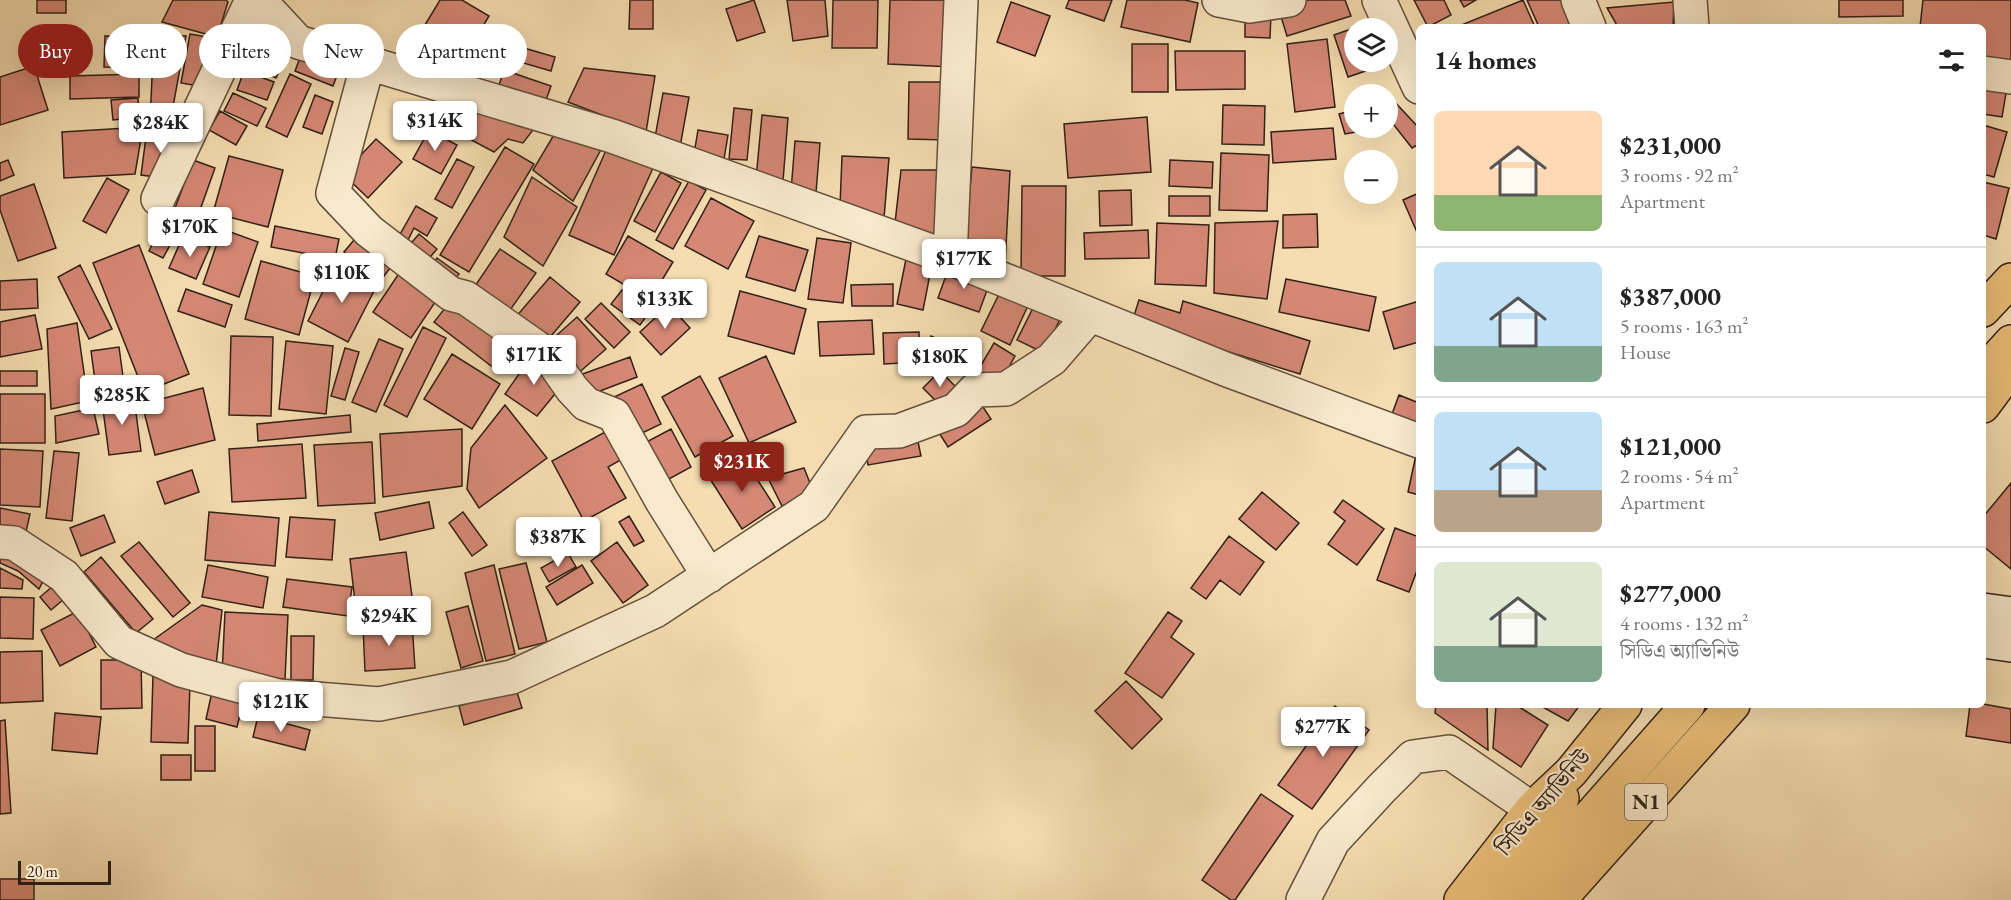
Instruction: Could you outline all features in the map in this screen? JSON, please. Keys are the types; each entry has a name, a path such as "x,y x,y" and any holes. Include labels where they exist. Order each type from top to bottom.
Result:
{"highway":[{"path":"1986,306 2011,276"},
{"path":"1986,400 2011,342"},
{"name":"সিডিএ অ্যাভিনিউ","path":"1461,900 1532,809 1571,772 1623,708"},
{"path":"1522,900 1553,858 1685,708"},
{"name":"N1","path":"1559,900 1730,708"},
{"path":"1492,900 1557,813 1571,772"}],"street":[{"path":"158,199 252,0"},
{"path":"259,0 298,42 303,44"},
{"path":"950,258 962,0"},
{"path":"1219,0 1250,6 1289,0"},
{"path":"1379,0 1416,80"},
{"path":"1578,0 1588,24"},
{"path":"1690,0 1692,24"},
{"path":"384,68 612,136 950,258 1225,369 1416,440"},
{"path":"1986,73 2011,77"},
{"path":"364,78 333,194 369,231 450,294 466,298 549,356 572,389 586,404 614,415 708,576"},
{"path":"0,542 14,543 64,576 119,642 181,670 278,696 379,704 512,677 655,610 814,506 866,432 899,431 957,410 975,390 1006,389 1052,359 1090,315"},
{"path":"1986,610 2011,614"},
{"path":"1986,641 2011,645"},
{"path":"1303,900 1332,841 1413,758 1449,752 1532,809"}],"building":[{"path":"37,0 66,0 66,13 37,13"},
{"path":"173,0 226,0 228,2 221,24 199,24 199,32 187,29 187,24 162,22"},
{"path":"440,0 462,0 489,16 484,24 426,24"},
{"path":"630,0 653,0 653,29 629,29"},
{"path":"754,0 765,32 737,41 726,9"},
{"path":"787,0 825,0 828,36 793,41"},
{"path":"833,0 878,0 877,48 832,48"},
{"path":"890,0 956,0 953,67 888,64"},
{"path":"1069,0 1112,0 1104,21 1066,8"},
{"path":"1127,0 1185,0 1198,3 1190,42 1121,27"},
{"path":"1308,0 1345,0 1351,16 1287,36 1279,10"},
{"path":"1414,0 1444,0 1451,15 1434,24 1426,24"},
{"path":"1460,0 1476,0 1464,7"},
{"path":"1523,0 1534,24 1464,24"},
{"path":"1527,0 1566,0 1577,24 1538,24"},
{"path":"1839,0 1903,0 1903,16 1839,17"},
{"path":"1923,0 2011,0 2011,60 1986,57 1986,24 1920,24"},
{"path":"1011,2 1050,16 1035,56 997,42"},
{"path":"1674,2 1673,24 1616,24 1607,8"},
{"path":"1245,13 1271,13 1270,38 1245,37"},
{"path":"1344,31 1344,65 1334,35"},
{"path":"190,34 199,36 199,78 206,78 204,87 181,83 182,78 187,78 187,50"},
{"path":"1327,39 1335,107 1295,112 1287,44"},
{"path":"1132,44 1168,44 1168,92 1132,92"},
{"path":"527,49 555,57 551,71 527,64"},
{"path":"1175,51 1245,51 1245,89 1176,90"},
{"path":"301,55 303,56 303,74 295,71"},
{"path":"584,68 655,76 646,132 568,102"},
{"path":"18,71 18,78 38,78 48,110 0,125 0,77"},
{"path":"1346,72 1363,72 1348,77"},
{"path":"291,74 311,84 287,137 266,127"},
{"path":"93,75 105,75 105,78 139,78 139,97 70,99 70,78 93,78"},
{"path":"152,78 178,78 170,123 150,120"},
{"path":"241,78 263,78 274,82 267,100 237,90"},
{"path":"313,78 336,78 333,86"},
{"path":"501,78 527,78 551,86 545,103 498,88"},
{"path":"909,82 946,82 946,140 908,139"},
{"path":"1986,84 2007,87 2002,117 1986,114"},
{"path":"233,93 266,108 257,126 224,111"},
{"path":"663,93 689,97 680,147 654,143"},
{"path":"315,95 333,102 322,134 303,127"},
{"path":"463,95 539,122 523,143 508,139 494,152 447,127"},
{"path":"138,98 139,117 113,120 111,100"},
{"path":"433,104 441,114 413,134 406,124"},
{"path":"1223,105 1265,106 1264,145 1222,144"},
{"path":"1398,105 1416,125 1416,146 1412,148 1398,130"},
{"path":"734,108 752,110 747,160 729,159"},
{"path":"220,111 247,126 236,145 209,130"},
{"path":"1344,113 1344,131 1339,114"},
{"path":"762,115 788,118 783,181 756,179"},
{"path":"1147,117 1151,172 1068,178 1064,124"},
{"path":"1986,126 2007,132 1994,177 1986,175"},
{"path":"143,127 135,174 64,178 62,132"},
{"path":"558,128 603,146 573,201 533,170"},
{"path":"1333,128 1336,159 1273,163 1271,132"},
{"path":"147,129 185,135 171,179 141,175"},
{"path":"429,130 457,145 441,174 413,159"},
{"path":"698,130 728,135 723,165 693,160"},
{"path":"376,139 402,162 368,198 343,174"},
{"path":"795,141 820,143 816,193 791,191"},
{"path":"505,147 534,164 469,272 440,255"},
{"path":"607,148 653,168 614,255 569,235"},
{"path":"1221,153 1269,155 1267,211 1219,210"},
{"path":"229,156 283,170 268,227 213,213"},
{"path":"842,156 889,158 884,218 840,206"},
{"path":"457,159 474,167 452,208 435,199"},
{"path":"8,160 14,175 0,181 0,163"},
{"path":"193,160 215,168 195,224 172,216"},
{"path":"1170,160 1213,162 1212,188 1169,186"},
{"path":"972,167 1010,171 1005,266 964,255"},
{"path":"901,170 952,170 946,238 895,223"},
{"path":"661,172 681,183 655,232 634,221"},
{"path":"532,177 577,207 543,266 504,237"},
{"path":"107,178 129,190 106,233 83,221"},
{"path":"689,181 706,190 673,249 656,240"},
{"path":"1986,183 2009,188 1996,239 1986,236"},
{"path":"34,184 56,248 18,261 0,210 0,196"},
{"path":"1022,186 1066,186 1065,276 1021,276"},
{"path":"1131,190 1132,225 1100,226 1099,191"},
{"path":"1416,194 1416,230 1403,200"},
{"path":"1169,196 1210,196 1210,216 1169,216"},
{"path":"711,198 754,221 728,269 685,246"},
{"path":"416,206 437,218 427,236 414,228 407,242 398,238"},
{"path":"1317,214 1318,247 1283,248 1283,215"},
{"path":"1278,221 1267,299 1214,293 1215,223"},
{"path":"1157,223 1209,225 1206,286 1155,284"},
{"path":"162,224 177,232 163,258 149,251"},
{"path":"275,226 339,239 335,259 271,247"},
{"path":"222,229 258,242 239,297 203,284"},
{"path":"1148,230 1149,258 1085,259 1084,233"},
{"path":"359,234 395,262 380,281 344,252"},
{"path":"419,234 437,249 425,263 407,248"},
{"path":"183,236 210,247 196,279 169,268"},
{"path":"628,236 673,262 650,300 606,274"},
{"path":"759,236 808,250 795,291 746,277"},
{"path":"817,238 851,243 843,303 808,299"},
{"path":"139,245 189,374 144,392 93,263"},
{"path":"500,249 536,273 508,313 473,289"},
{"path":"437,258 459,274 450,287 428,271"},
{"path":"906,259 932,264 923,310 897,304"},
{"path":"261,261 315,276 299,335 245,319"},
{"path":"80,265 112,329 89,339 58,277"},
{"path":"336,266 376,287 348,342 308,321"},
{"path":"404,266 442,292 411,338 373,312"},
{"path":"949,267 990,282 979,312 938,298"},
{"path":"550,277 580,302 545,343 515,318"},
{"path":"37,279 38,308 0,310 0,281"},
{"path":"1286,279 1376,297 1369,331 1279,312"},
{"path":"893,284 893,306 852,306 851,285"},
{"path":"1002,288 1030,301 1010,345 981,331"},
{"path":"186,289 232,305 225,327 178,311"},
{"path":"622,290 650,311 640,325 611,304"},
{"path":"740,291 806,309 794,354 728,336"},
{"path":"454,297 519,347 499,372 434,322"},
{"path":"1139,300 1180,313 1183,301 1310,341 1300,374 1132,322"},
{"path":"1416,302 1416,343 1394,349 1383,312"},
{"path":"601,303 630,332 614,348 585,319"},
{"path":"669,305 690,328 661,355 640,332"},
{"path":"1034,306 1060,319 1044,353 1017,340"},
{"path":"35,315 42,349 0,357 0,322"},
{"path":"577,317 606,349 575,376 547,344"},
{"path":"872,320 874,354 820,356 818,322"},
{"path":"77,323 88,401 51,409 47,329"},
{"path":"423,327 446,338 407,417 384,405"},
{"path":"919,332 920,362 884,364 883,333"},
{"path":"231,336 273,337 271,416 229,415"},
{"path":"931,336 962,351 953,371 922,356"},
{"path":"379,339 403,349 376,412 352,402"},
{"path":"286,341 333,346 326,414 279,409"},
{"path":"994,343 1015,356 999,385 977,372"},
{"path":"119,347 124,384 96,388 91,351"},
{"path":"345,348 359,352 345,400 331,396"},
{"path":"452,354 500,384 472,429 424,399"},
{"path":"533,354 563,384 537,416 505,394"},
{"path":"766,356 796,422 749,443 719,378"},
{"path":"630,357 637,377 584,397 577,376"},
{"path":"0,371 37,371 37,386 0,386"},
{"path":"940,371 958,389 941,406 923,388"},
{"path":"700,376 733,436 695,457 662,397"},
{"path":"642,384 661,424 634,437 614,397"},
{"path":"203,388 215,440 155,455 142,404"},
{"path":"0,394 45,394 45,443 0,443"},
{"path":"1399,395 1416,402 1416,423 1392,414"},
{"path":"134,398 141,451 109,455 102,402"},
{"path":"979,401 991,419 948,447 936,428"},
{"path":"505,405 547,458 479,508 467,489 471,448"},
{"path":"93,408 99,434 56,443 55,416"},
{"path":"350,415 351,432 258,441 257,424"},
{"path":"616,426 631,454 608,467 626,498 584,521 552,461"},
{"path":"462,429 462,486 383,497 380,434"},
{"path":"671,429 691,467 658,485 637,447"},
{"path":"917,437 921,456 868,465 865,445"},
{"path":"372,442 375,503 318,506 314,445"},
{"path":"302,444 306,498 232,502 229,449"},
{"path":"0,449 43,451 40,507 0,505"},
{"path":"54,451 79,453 72,521 46,518"},
{"path":"1416,455 1416,494 1408,492"},
{"path":"743,457 775,507 742,529 710,479"},
{"path":"804,468 814,493 782,506 768,478"},
{"path":"192,470 199,492 165,504 157,482"},
{"path":"2011,483 2011,569 1986,548 1986,513"},
{"path":"1262,492 1299,523 1276,550 1239,519"},
{"path":"1343,500 1384,529 1357,565 1328,544 1345,521 1334,512"},
{"path":"429,502 434,528 380,540 375,513"},
{"path":"0,508 30,514 25,536 0,531"},
{"path":"209,512 279,518 275,566 205,560"},
{"path":"463,512 487,545 472,556 449,523"},
{"path":"104,515 115,542 81,556 70,528"},
{"path":"629,516 644,541 634,546 619,522"},
{"path":"290,517 335,520 332,560 286,557"},
{"path":"1395,528 1416,536 1416,573 1409,592 1377,580"},
{"path":"1229,536 1264,562 1240,595 1220,580 1206,599 1191,588"},
{"path":"139,542 190,603 173,617 121,556"},
{"path":"617,542 648,585 623,603 591,561"},
{"path":"0,551 47,573 39,589 18,571 0,563"},
{"path":"406,552 414,611 357,618 350,559"},
{"path":"568,553 576,567 549,582 541,568"},
{"path":"101,557 153,619 136,633 84,572"},
{"path":"526,563 547,642 519,649 499,569"},
{"path":"208,565 268,577 263,608 202,597"},
{"path":"494,565 515,654 486,661 465,573"},
{"path":"582,565 593,583 557,605 546,587"},
{"path":"0,568 23,580 22,589 0,588"},
{"path":"287,579 352,587 348,616 283,607"},
{"path":"59,581 70,594 51,610 40,597"},
{"path":"0,597 34,598 33,639 0,638"},
{"path":"202,605 222,610 215,675 146,645"},
{"path":"468,606 483,661 461,668 446,612"},
{"path":"78,611 96,647 60,666 41,630"},
{"path":"225,612 288,615 285,679 222,675"},
{"path":"1168,612 1182,621 1171,637 1194,654 1162,698 1125,673"},
{"path":"412,623 415,668 365,671 363,626"},
{"path":"291,636 314,636 313,680 291,680"},
{"path":"42,651 43,701 0,703 0,652"},
{"path":"101,660 141,660 142,708 101,709"},
{"path":"153,675 190,683 188,743 151,742"},
{"path":"1126,681 1162,719 1132,749 1095,711"},
{"path":"516,689 522,708 464,725 459,706"},
{"path":"212,692 244,699 237,727 206,719"},
{"path":"1986,705 2011,709 2011,743 1966,736 1970,708 1986,708"},
{"path":"1335,706 1369,730 1312,809 1278,785"},
{"path":"1436,708 1487,708 1488,750 1435,713"},
{"path":"1496,708 1521,708 1548,725 1521,767 1493,748"},
{"path":"1544,708 1578,708 1568,721"},
{"path":"55,713 101,717 97,754 52,750"},
{"path":"258,716 310,730 305,750 253,737"},
{"path":"5,720 11,813 0,814 0,721"},
{"path":"195,726 215,726 215,771 195,771"},
{"path":"161,755 191,755 191,780 161,780"},
{"path":"1261,794 1293,816 1235,900 1231,900 1202,880"},
{"path":"0,879 34,879 34,900 0,900"}]}
